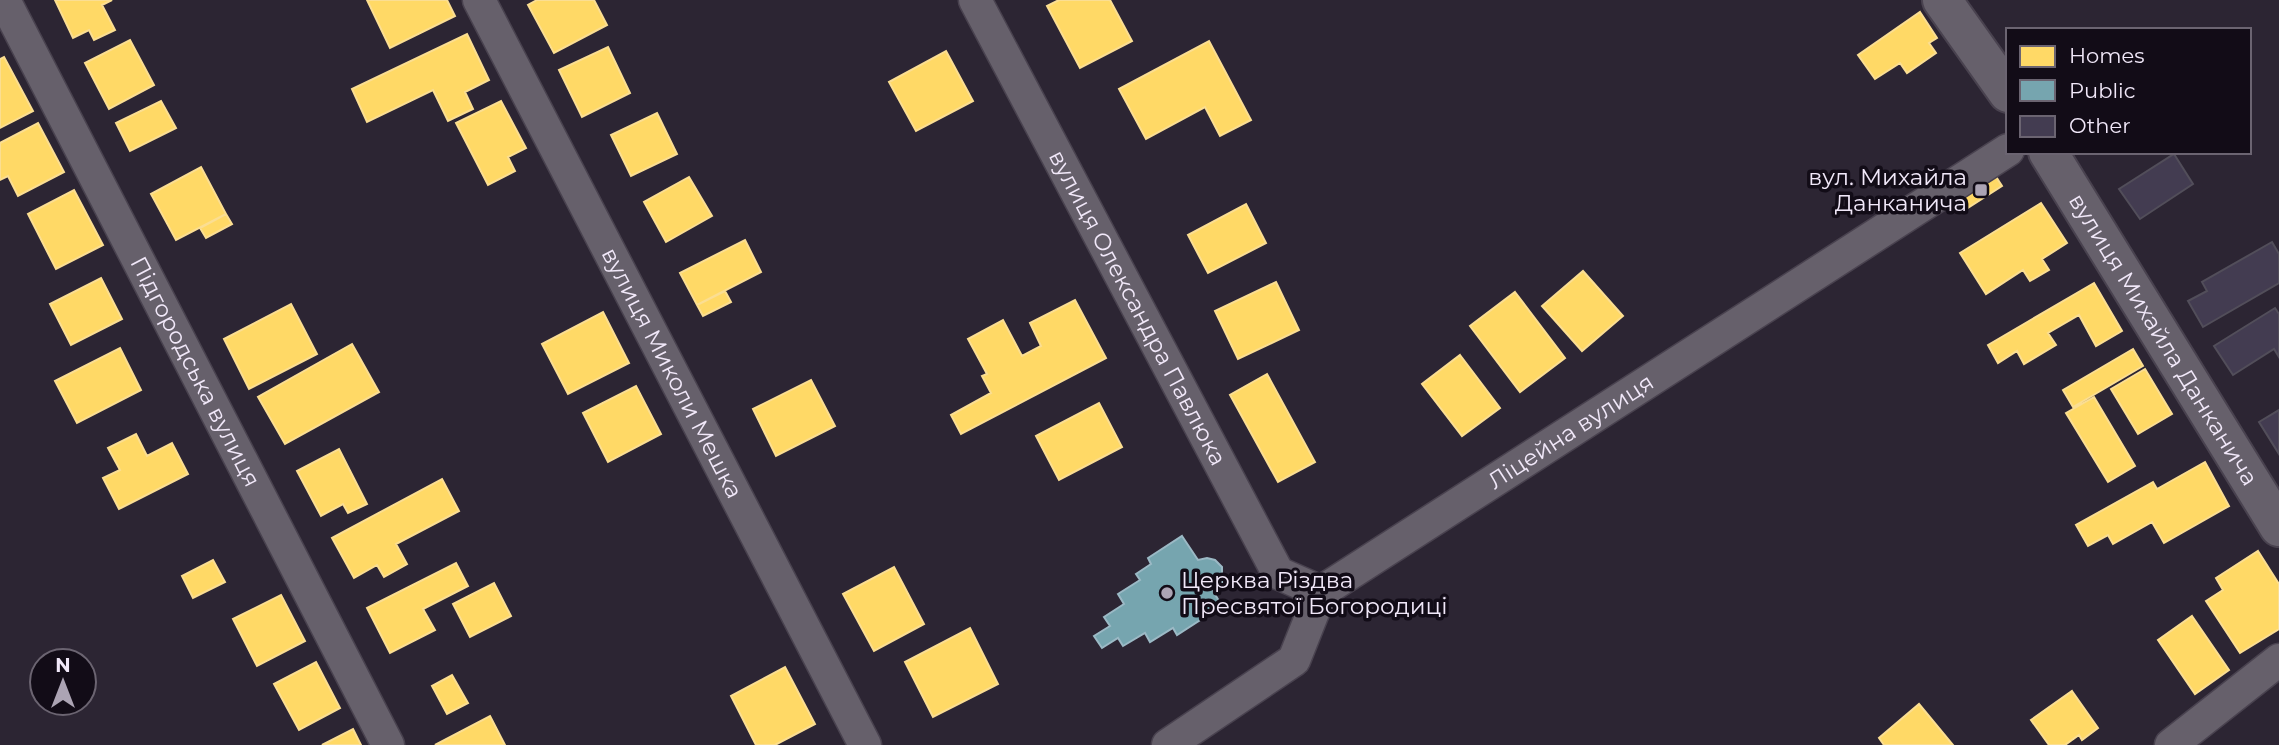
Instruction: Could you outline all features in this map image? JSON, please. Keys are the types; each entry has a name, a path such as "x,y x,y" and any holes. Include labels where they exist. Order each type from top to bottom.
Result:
{"street":[{"name":"Підгородська вулиця","path":"4,0 388,745"},
{"name":"вулиця Миколи Мешка","path":"479,0 865,745"},
{"name":"вулиця Олександра Павлюка","path":"975,0 1279,573 1321,592"},
{"path":"1942,0 2006,90"},
{"name":"Ліцейна вулиця","path":"1321,592 2006,151"},
{"name":"вулиця Михайла Данканича","path":"2049,154 2279,527"},
{"path":"1168,745 1294,660 1321,592"},
{"path":"2171,745 2279,660"}],"building: Homes":[{"path":"55,0 112,0 102,5 115,30 94,40 89,30 73,38"},
{"path":"367,0 447,0 455,16 390,48"},
{"path":"537,0 594,0 607,25 554,53 528,5"},
{"path":"1059,0 1110,0 1132,41 1080,68 1047,6"},
{"path":"1920,12 1937,38 1929,43 1936,53 1907,73 1900,63 1875,79 1858,55"},
{"path":"467,34 489,80 465,92 473,109 448,121 433,90 367,122 352,89"},
{"path":"130,40 154,85 109,109 85,63"},
{"path":"1209,41 1251,120 1220,136 1205,107 1146,139 1119,89"},
{"path":"608,47 630,93 582,117 559,70"},
{"path":"946,51 973,101 916,131 889,82"},
{"path":"4,57 33,111 0,128 0,59"},
{"path":"161,101 176,128 130,151 116,123"},
{"path":"501,101 526,148 508,157 515,171 488,185 456,123"},
{"path":"657,113 677,154 631,176 611,135"},
{"path":"38,123 64,172 18,196 8,176 0,180 0,143"},
{"path":"201,167 226,214 176,240 151,194"},
{"path":"1993,172 2002,186 1966,209 1957,195"},
{"path":"689,177 712,216 666,242 644,202"},
{"path":"74,190 103,245 56,269 28,214"},
{"path":"2041,203 2067,243 2042,259 2049,270 2030,281 2023,270 1986,294 1960,253"},
{"path":"1246,204 1266,243 1208,273 1188,235"},
{"path":"226,214 232,224 206,238 200,228"},
{"path":"745,240 761,272 697,305 680,273"},
{"path":"1583,271 1623,316 1582,351 1542,306"},
{"path":"101,278 122,319 71,345 50,304"},
{"path":"1276,282 1299,330 1238,359 1215,311"},
{"path":"2094,283 2122,331 2096,346 2079,315 2048,333 2056,345 2024,364 2017,351 1998,363 1988,345"},
{"path":"725,291 731,302 703,316 697,305"},
{"path":"1515,292 1565,358 1520,392 1470,326"},
{"path":"1075,300 1106,358 961,434 951,415 991,393 982,376 987,374 968,339 1003,320 1022,356 1041,346 1030,323"},
{"path":"291,304 317,354 249,389 224,339"},
{"path":"603,312 629,363 568,394 542,344"},
{"path":"352,344 379,392 285,444 258,397"},
{"path":"120,348 141,390 77,423 55,381"},
{"path":"2133,349 2143,366 2073,407 2063,390"},
{"path":"1460,355 1500,408 1462,436 1422,384"},
{"path":"2145,369 2172,414 2138,434 2111,389"},
{"path":"1267,374 1315,462 1278,482 1230,395"},
{"path":"811,380 835,426 776,456 753,409"},
{"path":"636,386 661,434 608,462 583,413"},
{"path":"2094,397 2135,466 2108,482 2066,413"},
{"path":"1099,403 1122,447 1059,480 1036,436"},
{"path":"136,434 147,456 172,443 188,474 119,509 103,478 120,470 108,448"},
{"path":"339,449 367,504 348,513 343,504 321,516 297,471"},
{"path":"2205,462 2229,506 2164,543 2152,522 2113,544 2108,535 2088,546 2076,525 2153,482 2157,489"},
{"path":"442,479 459,511 396,544 407,564 384,577 377,565 354,578 332,538"},
{"path":"2258,551 2279,584 2279,629 2240,653 2206,601 2223,590 2216,578"},
{"path":"213,560 225,582 193,598 182,576"},
{"path":"456,563 468,586 423,609 435,630 390,653 367,608"},
{"path":"894,567 924,624 874,651 843,594"},
{"path":"494,583 511,616 470,637 453,604"},
{"path":"281,595 305,641 257,666 233,619"},
{"path":"2192,616 2229,670 2195,694 2158,640"},
{"path":"970,628 998,684 933,717 905,662"},
{"path":"316,662 340,708 299,730 274,684"},
{"path":"785,667 815,724 775,745 756,745 731,696"},
{"path":"452,675 468,703 447,714 432,686"},
{"path":"2072,691 2098,728 2082,740 2079,735 2065,745 2049,745 2031,720"},
{"path":"1919,704 1953,745 1884,745 1879,738"},
{"path":"490,716 505,745 435,745"},
{"path":"353,729 361,745 322,745"}],"building: Public":[{"name":"Церква Різдва Пресвятої Богородиці","path":"1182,536 1198,560 1215,560 1222,567 1222,585 1213,591 1222,606 1177,635 1173,628 1150,642 1145,633 1123,646 1118,638 1102,648 1094,636 1110,626 1104,617 1124,604 1118,594 1140,580 1136,574 1151,564 1148,558"}],"building: Other":[{"path":"2174,154 2193,184 2140,219 2119,189"},
{"path":"2272,242 2279,254 2279,283 2203,327 2188,301 2207,291 2202,282"},
{"path":"2275,308 2279,314 2279,357 2274,349 2233,375 2214,346"},
{"path":"2279,410 2279,454 2259,422"}],"place":[{"name":"вул. Михайла Данканича","path":"1981,190"},
{"name":"Церква Різдва Пресвятої Богородиці","path":"1167,593"}]}
